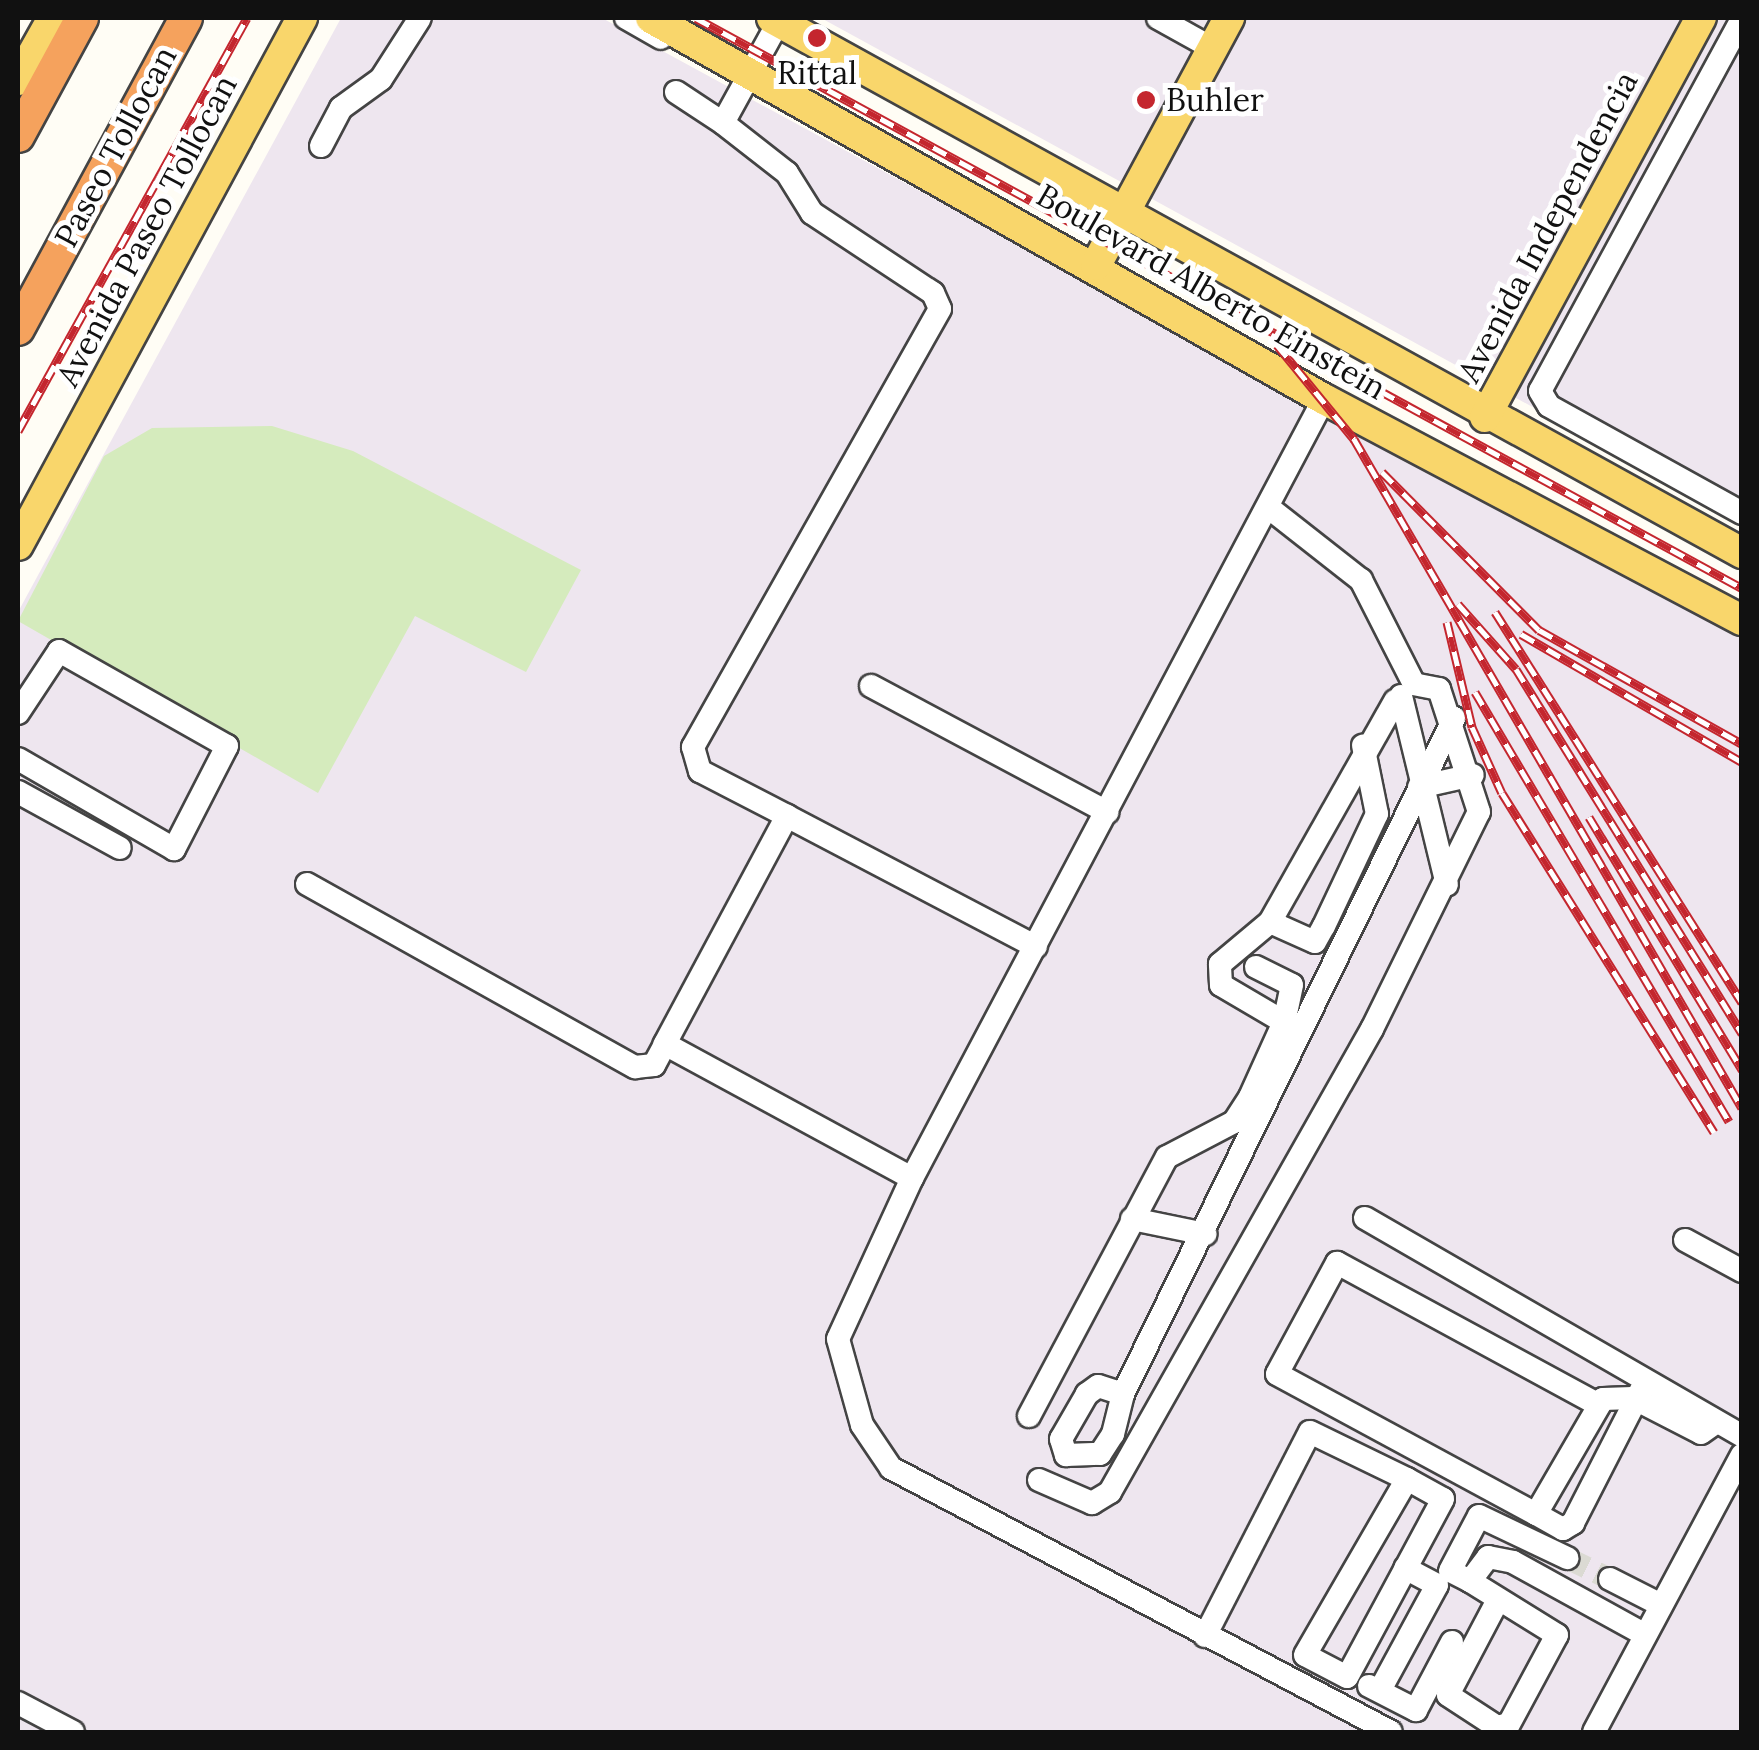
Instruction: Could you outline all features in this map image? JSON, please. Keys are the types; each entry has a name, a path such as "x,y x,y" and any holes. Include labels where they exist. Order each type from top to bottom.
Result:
{"highway":[{"path":"18,136 82,18"},
{"name":"Paseo Tollocan","path":"18,329 186,18"}],"main road":[{"path":"18,80 53,18"},
{"name":"Avenida Paseo Tollocan","path":"54,478 84,384 280,18"},
{"name":"Avenida Paseo Tollocan","path":"18,545 302,18"},
{"name":"Boulevard Alberto Einstein","path":"650,18 747,80 1096,265 1324,398 1742,620"},
{"path":"1096,265 1229,18"},
{"name":"Avenida Independencia","path":"1484,417 1701,18"},
{"name":"Boulevard Alberto Einstein","path":"776,19 1484,417 1742,553"}],"street":[{"path":"321,146 342,108 381,78 420,18"},
{"path":"626,18 747,80"},
{"path":"1158,18 1212,48"},
{"path":"723,124 776,19"},
{"path":"1742,19 1540,391 1548,406 1742,513"},
{"path":"676,92 788,172 812,214 940,304 693,747 700,770 1036,948"},
{"path":"1324,398 912,1178 838,1339 848,1389 878,1455 913,1484 1391,1732"},
{"path":"1268,507 1361,580 1414,684"},
{"path":"18,713 60,651 227,746 174,849 18,759"},
{"path":"1284,1022 1239,999 1222,985 1220,964 1270,922 1363,745 1395,701 1414,684"},
{"path":"1039,1480 1092,1503 1110,1492 1447,884 1479,812 1474,775 1439,689 1414,684"},
{"path":"871,686 1108,812"},
{"path":"1395,701 1447,884"},
{"path":"1123,1394 1098,1386 1061,1439 1066,1455 1100,1454 1112,1434 1123,1394 1205,1234 1454,718"},
{"path":"1314,942 1378,814 1363,745"},
{"path":"1419,788 1474,775"},
{"path":"18,792 120,848"},
{"path":"307,884 635,1067 654,1064 787,816"},
{"path":"1270,922 1338,956"},
{"path":"1029,1416 1167,1157 1234,1122 1284,1022 1292,985 1231,955"},
{"path":"1239,999 1255,986 1256,967"},
{"path":"665,1044 912,1178"},
{"path":"1365,1218 1648,1378 1742,1436"},
{"path":"1132,1219 1205,1234"},
{"path":"1685,1240 1742,1271"},
{"path":"1599,1405 1337,1263 1277,1374 1564,1529 1573,1522 1648,1378"},
{"path":"1536,1514 1599,1405 1622,1395 1695,1431 1718,1422"},
{"path":"1078,1414 1135,1444"},
{"path":"1205,1636 1310,1432 1442,1499 1348,1677"},
{"path":"1594,1732 1742,1454"},
{"path":"1407,1480 1306,1656 1416,1710 1452,1642"},
{"path":"1498,1600 1448,1695 1497,1728 1510,1724 1556,1635 1450,1571 1480,1516 1567,1558"},
{"path":"1378,1530 1437,1586 1380,1690"},
{"path":"1470,1581 1498,1556 1646,1635"},
{"path":"1610,1579 1662,1605"},
{"path":"18,1703 73,1732"}],"shaded area":[{"path":"341,18 602,18 1741,638 1741,1732 18,1732 18,612"},
{"path":"821,18 1741,18 1741,521"}],"green space":[{"path":"272,426 353,451 581,570 526,672 415,616 318,793 18,621 104,456 152,428"}],"tunnel":[{"path":"1567,1558 1610,1579"}],"railway":[{"path":"18,431 247,18"},
{"path":"696,18 1742,588"},
{"path":"1277,345 1354,439 1742,1108"},
{"path":"1382,472 1539,630 1742,744"},
{"path":"1458,604 1516,669 1742,1034"},
{"path":"1495,612 1742,1002"},
{"path":"1447,622 1472,727 1502,793 1714,1132"},
{"path":"1521,634 1742,762"},
{"path":"1475,692 1729,1122"},
{"path":"1589,817 1742,1070"}],"place":[{"name":"Rittal","path":"817,38"},
{"name":"Buhler","path":"1146,100"}]}
